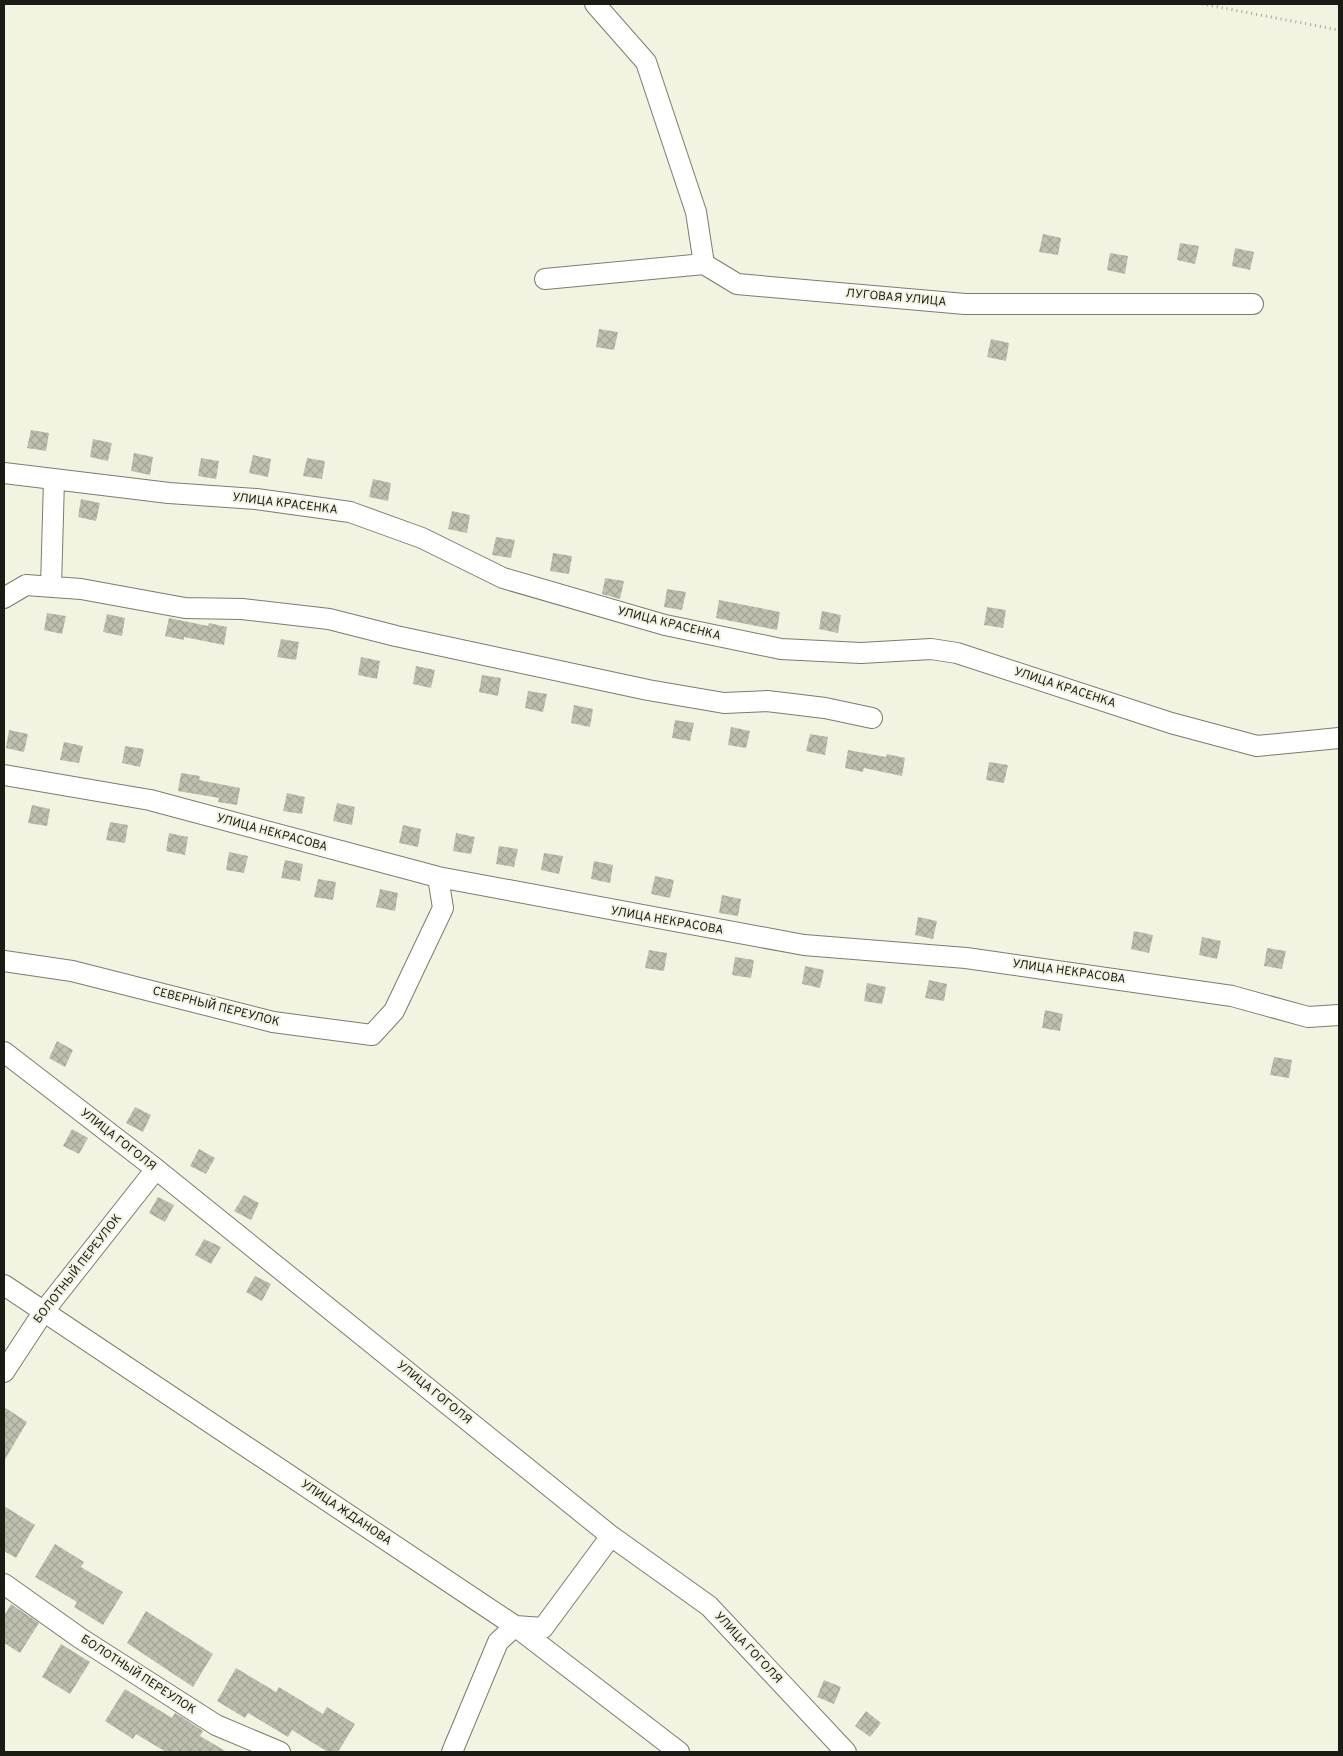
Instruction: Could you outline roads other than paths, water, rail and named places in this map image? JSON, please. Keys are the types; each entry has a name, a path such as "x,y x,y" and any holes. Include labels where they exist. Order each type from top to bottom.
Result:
{"street":[{"path":"545,279 620,270 704,264 696,212 646,62 595,4"},
{"name":"ЛУГОВАЯ УЛИЦА","path":"704,264 738,284 965,304 1253,304"},
{"name":"УЛИЦА КРАСЕНКА","path":"4,473 169,493 256,499 350,512 422,538 503,578 665,625 781,649 861,652 931,649 957,653 1171,723 1257,746 1339,738"},
{"path":"51,587 54,480"},
{"path":"4,598 26,585 81,589 185,608 242,609 329,619 396,636 648,690 724,703 767,701 825,708 872,718"},
{"name":"УЛИЦА НЕКРАСОВА","path":"4,775 150,800 438,877 804,945 966,958 1232,996 1308,1017 1339,1015"},
{"name":"СЕВЕРНЫЙ ПЕРЕУЛОК","path":"4,961 72,971 273,1022 372,1035 394,1011 443,908 438,877"},
{"name":"УЛИЦА ГОГОЛЯ","path":"4,1052 156,1169 611,1536 708,1606 846,1752"},
{"name":"БОЛОТНЫЙ ПЕРЕУЛОК","path":"4,1372 44,1311 156,1169"},
{"name":"УЛИЦА ЖДАНОВА","path":"4,1285 515,1626 679,1752"},
{"path":"452,1752 498,1642 515,1626 543,1628 611,1536"},
{"name":"БОЛОТНЫЙ ПЕРЕУЛОК","path":"4,1584 80,1638 216,1725 280,1752"}]}
